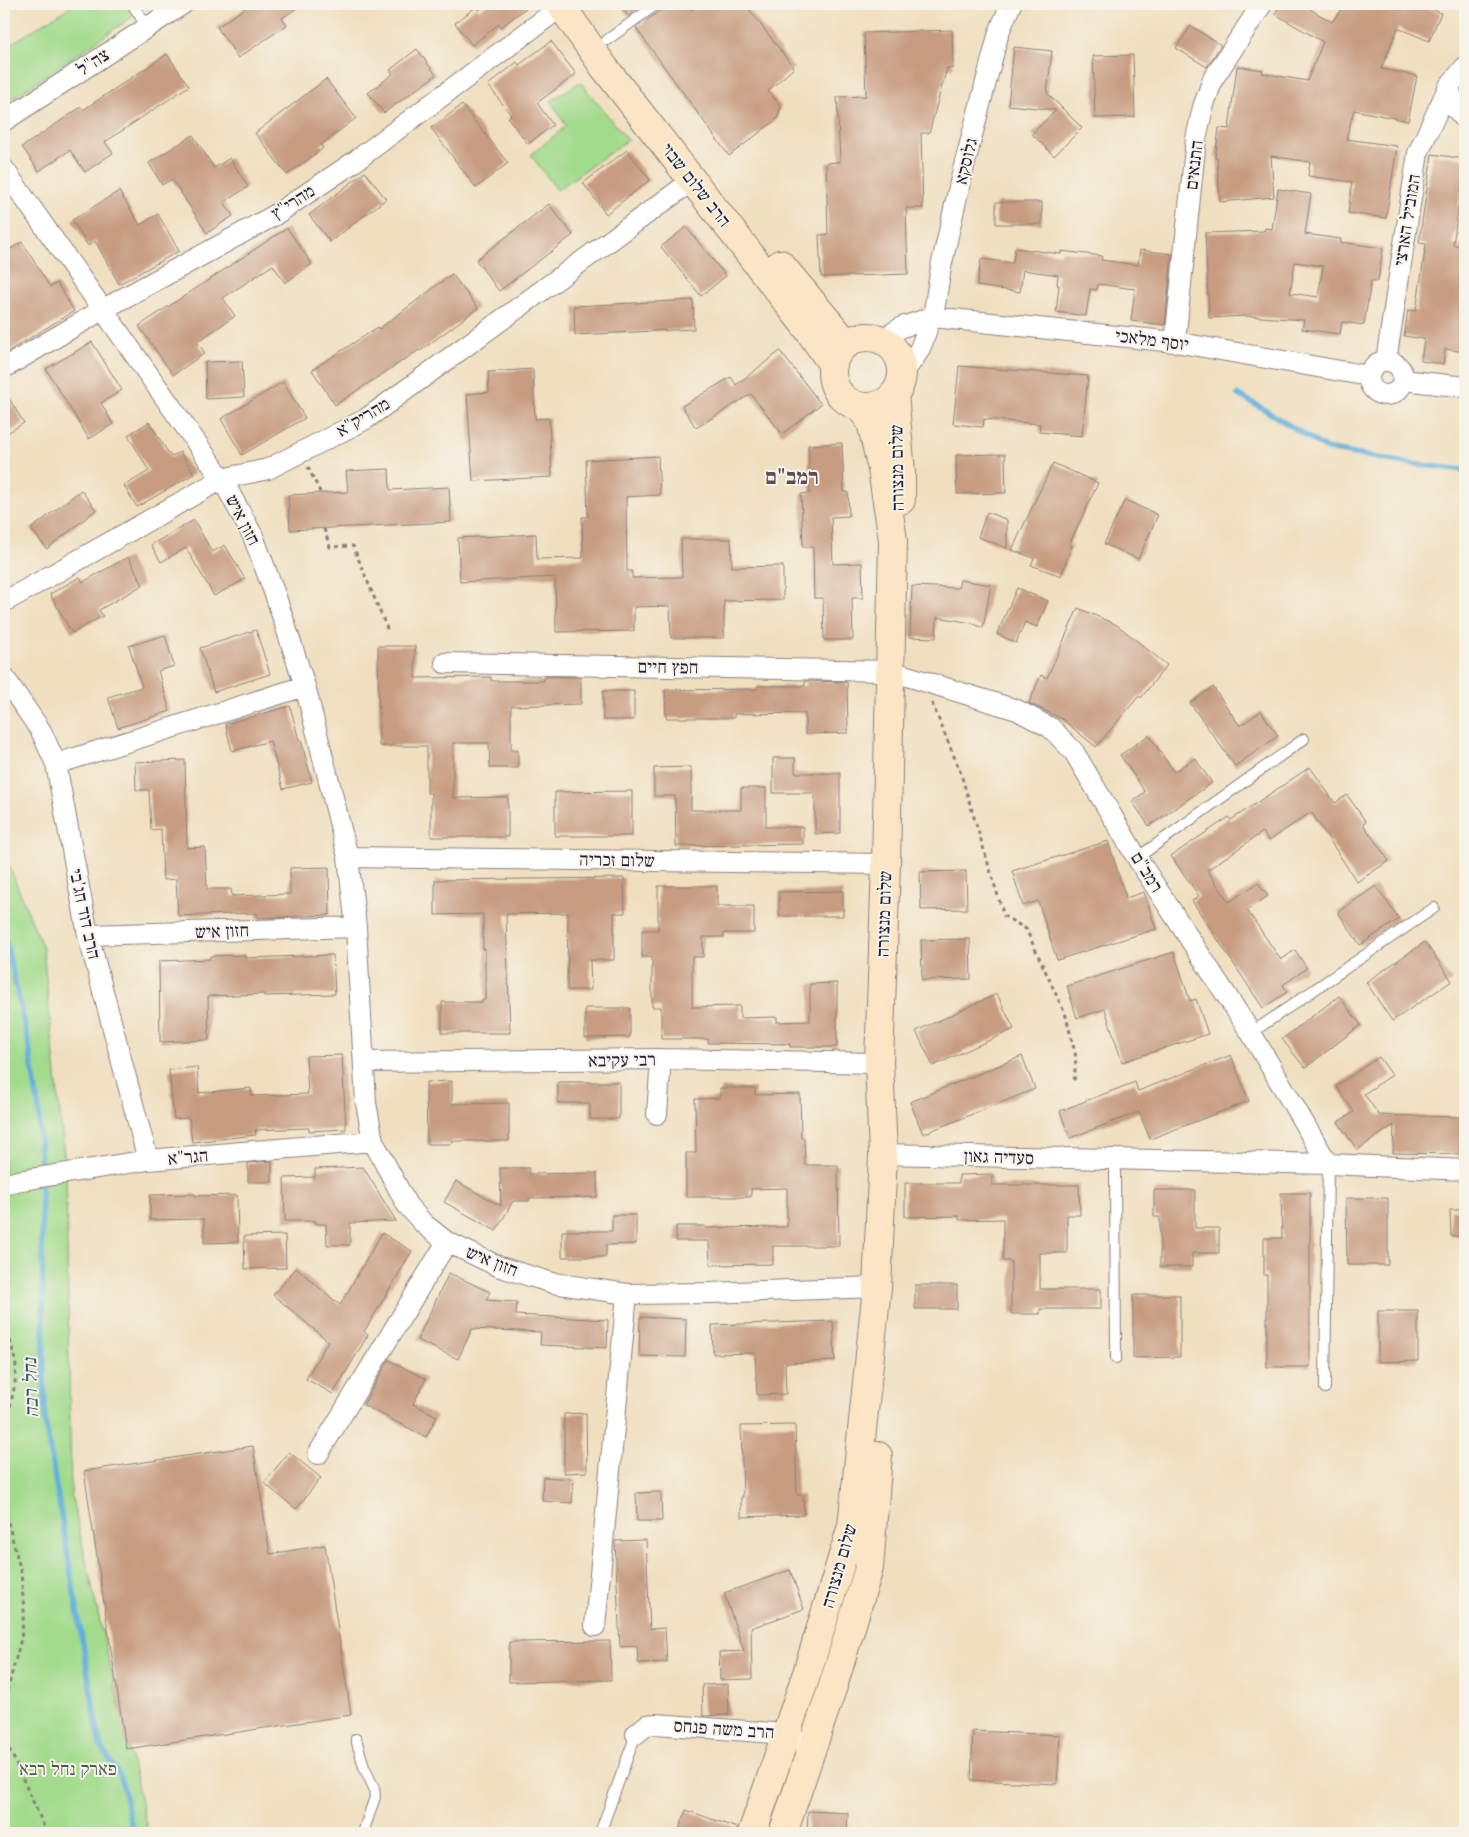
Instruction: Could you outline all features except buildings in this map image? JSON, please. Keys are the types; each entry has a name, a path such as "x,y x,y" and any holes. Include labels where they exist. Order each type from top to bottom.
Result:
{"street":[{"name":"צה\"ל","path":"4,121 182,4"},
{"name":"גלוסקא","path":"898,385 916,358 925,339 962,174 998,32 1011,4"},
{"name":"התנאים","path":"1175,342 1196,139 1203,107 1213,79 1262,4"},
{"name":"הרב שלום שבזי","path":"568,5 607,40 706,176 840,354"},
{"name":"הרב שלום שבזי","path":"568,5 604,67 805,325 840,354"},
{"name":"מהרי\"ץ","path":"4,368 102,310 275,215 354,162 568,5"},
{"name":"המוביל הארצי","path":"1386,361 1418,153 1449,86 1465,67"},
{"path":"1449,86 1456,108 1465,119"},
{"name":"חזון איש","path":"4,169 222,478 253,536 276,597 305,686 348,857 356,927 366,1103 373,1142 408,1205 424,1224 447,1242 500,1267 553,1283 626,1294 718,1293 877,1287"},
{"name":"מהריק\"א","path":"4,602 222,478 268,469 366,419 692,180"},
{"path":"881,340 902,327 931,318"},
{"name":"יוסף מלאכי","path":"931,318 1175,342 1368,376"},
{"path":"861,338 881,340 892,347 899,358 902,370 898,385 884,402 872,407 860,406 845,400 835,388 832,372 840,354 861,338"},
{"path":"1386,361 1396,364 1400,368 1403,380 1396,391 1385,395 1376,392 1372,388 1368,376 1375,365 1386,361"},
{"path":"1403,380 1465,387"},
{"name":"שלום מנצורה","path":"893,540 901,508 898,385"},
{"name":"שלום מנצורה","path":"752,1833 810,1664 852,1526 877,1287 883,1154 879,1063 886,864 893,540 882,469 871,422 860,406"},
{"name":"חפץ חיים","path":"445,663 891,671"},
{"name":"רמב\"ם","path":"891,671 1017,710 1051,728 1074,752 1137,858 1251,1033 1328,1164"},
{"name":"הרב דוד חג'בי","path":"4,678 41,731 56,764 88,935 148,1160"},
{"path":"56,764 305,686"},
{"name":"שלום זכריה","path":"348,857 886,864"},
{"name":"חזון איש","path":"88,935 356,927"},
{"path":"657,1114 662,1059"},
{"name":"רבי עקיבא","path":"364,1062 662,1059 879,1063"},
{"name":"הגר\"א","path":"10,1183 148,1160 373,1142"},
{"name":"סעדיה גאון","path":"883,1154 1328,1164 1465,1170"},
{"path":"318,1454 447,1242"},
{"name":"שלום מנצורה","path":"783,1833 833,1686 869,1568 884,1379 877,1287"},
{"path":"595,1626 626,1294"},
{"name":"הרב משה פנחס","path":"636,1734 647,1725 656,1724 786,1734 800,1741 811,1750"}],"lane":[{"path":"132,4 147,27"},
{"path":"607,40 657,4"},
{"path":"1137,858 1304,739"},
{"path":"1251,1033 1434,908"},
{"path":"1115,1160 1116,1358"},
{"path":"1325,1388 1328,1164"},
{"path":"600,1833 636,1734"},
{"path":"356,1739 364,1767 374,1788 375,1797 363,1833"}],"path":[{"path":"301,452 321,494"},
{"path":"324,529 330,547 353,546 388,631"},
{"path":"923,681 960,771 1004,916 1026,929 1066,1016 1076,1057 1074,1083"},
{"path":"4,1317 16,1364 15,1384 4,1435"},
{"path":"4,1507 21,1572 24,1611 21,1639 4,1703 5,1739 47,1833"}],"green space":[{"path":"75,4 151,4 4,104 4,48"},
{"path":"580,82 628,140 557,190 531,155 566,126 551,101"},
{"name":"פארק נחל רבא","path":"4,854 43,948 66,1173 71,1494 148,1833 4,1833"}],"waterway":[{"path":"1238,395 1327,449 1411,464 1465,470"},
{"name":"נחל רבה","path":"4,934 28,1040 39,1111 41,1173"},
{"name":"נחל רבה","path":"41,1182 45,1420 100,1745 121,1778 133,1833"}],"district":[{"name":"רמב\"ם","path":"792,476"}]}
